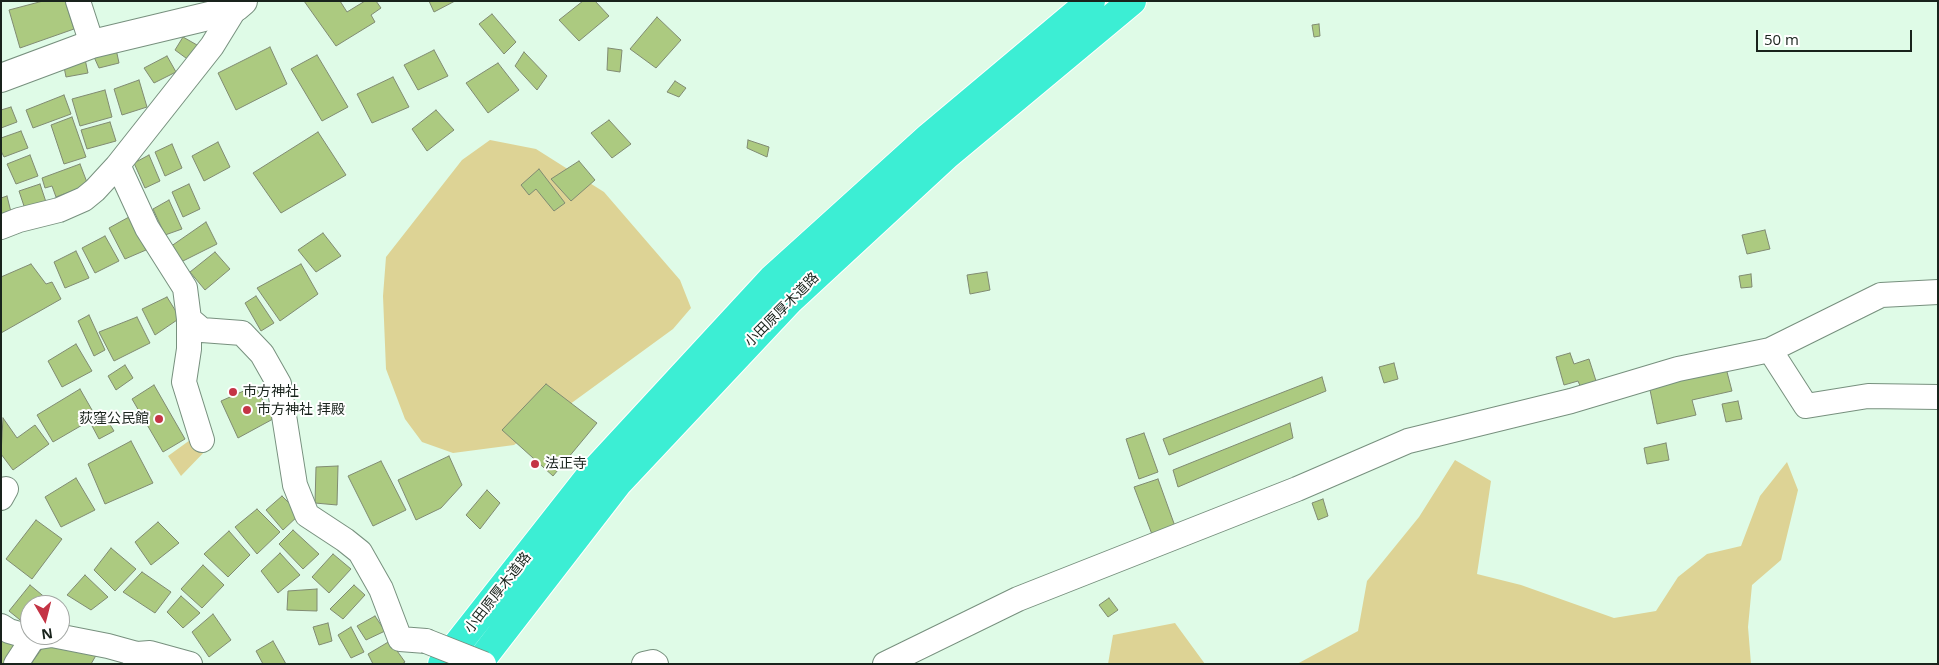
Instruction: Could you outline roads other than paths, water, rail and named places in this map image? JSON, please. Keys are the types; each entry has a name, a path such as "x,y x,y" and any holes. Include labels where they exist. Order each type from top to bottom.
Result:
{"highway":[{"name":"小田原厚木道路","path":"442,664 589,477 772,279 929,137 1091,1"},
{"name":"小田原厚木道路","path":"478,664 618,483 790,300 946,155 1132,1"}],"street":[{"path":"78,1 92,44"},
{"path":"1,78 92,44 189,21 239,4"},
{"path":"1,227 19,220 59,210 84,199 95,190 118,165 212,46 239,4"},
{"path":"118,165 147,228 185,288 189,319 184,382 202,440"},
{"path":"885,664 1018,598 1297,489 1408,442 1570,401 1678,369 1770,350 1881,295 1938,292"},
{"path":"189,319 202,330 242,333 262,354 279,384 295,485 307,515 360,552 381,589 400,639 426,641 484,664"},
{"path":"1770,350 1806,406 1868,396 1938,397"},
{"path":"1,626 20,634"},
{"path":"70,642 102,655 136,659 150,653 190,664"},
{"path":"16,664 28,645"},
{"path":"644,664 653,662 656,664"}],"place":[{"name":"市方神社","path":"233,392"},
{"name":"市方神社 拝殿","path":"247,410"},
{"name":"荻窪公民館","path":"159,419"},
{"name":"法正寺","path":"535,464"}]}
